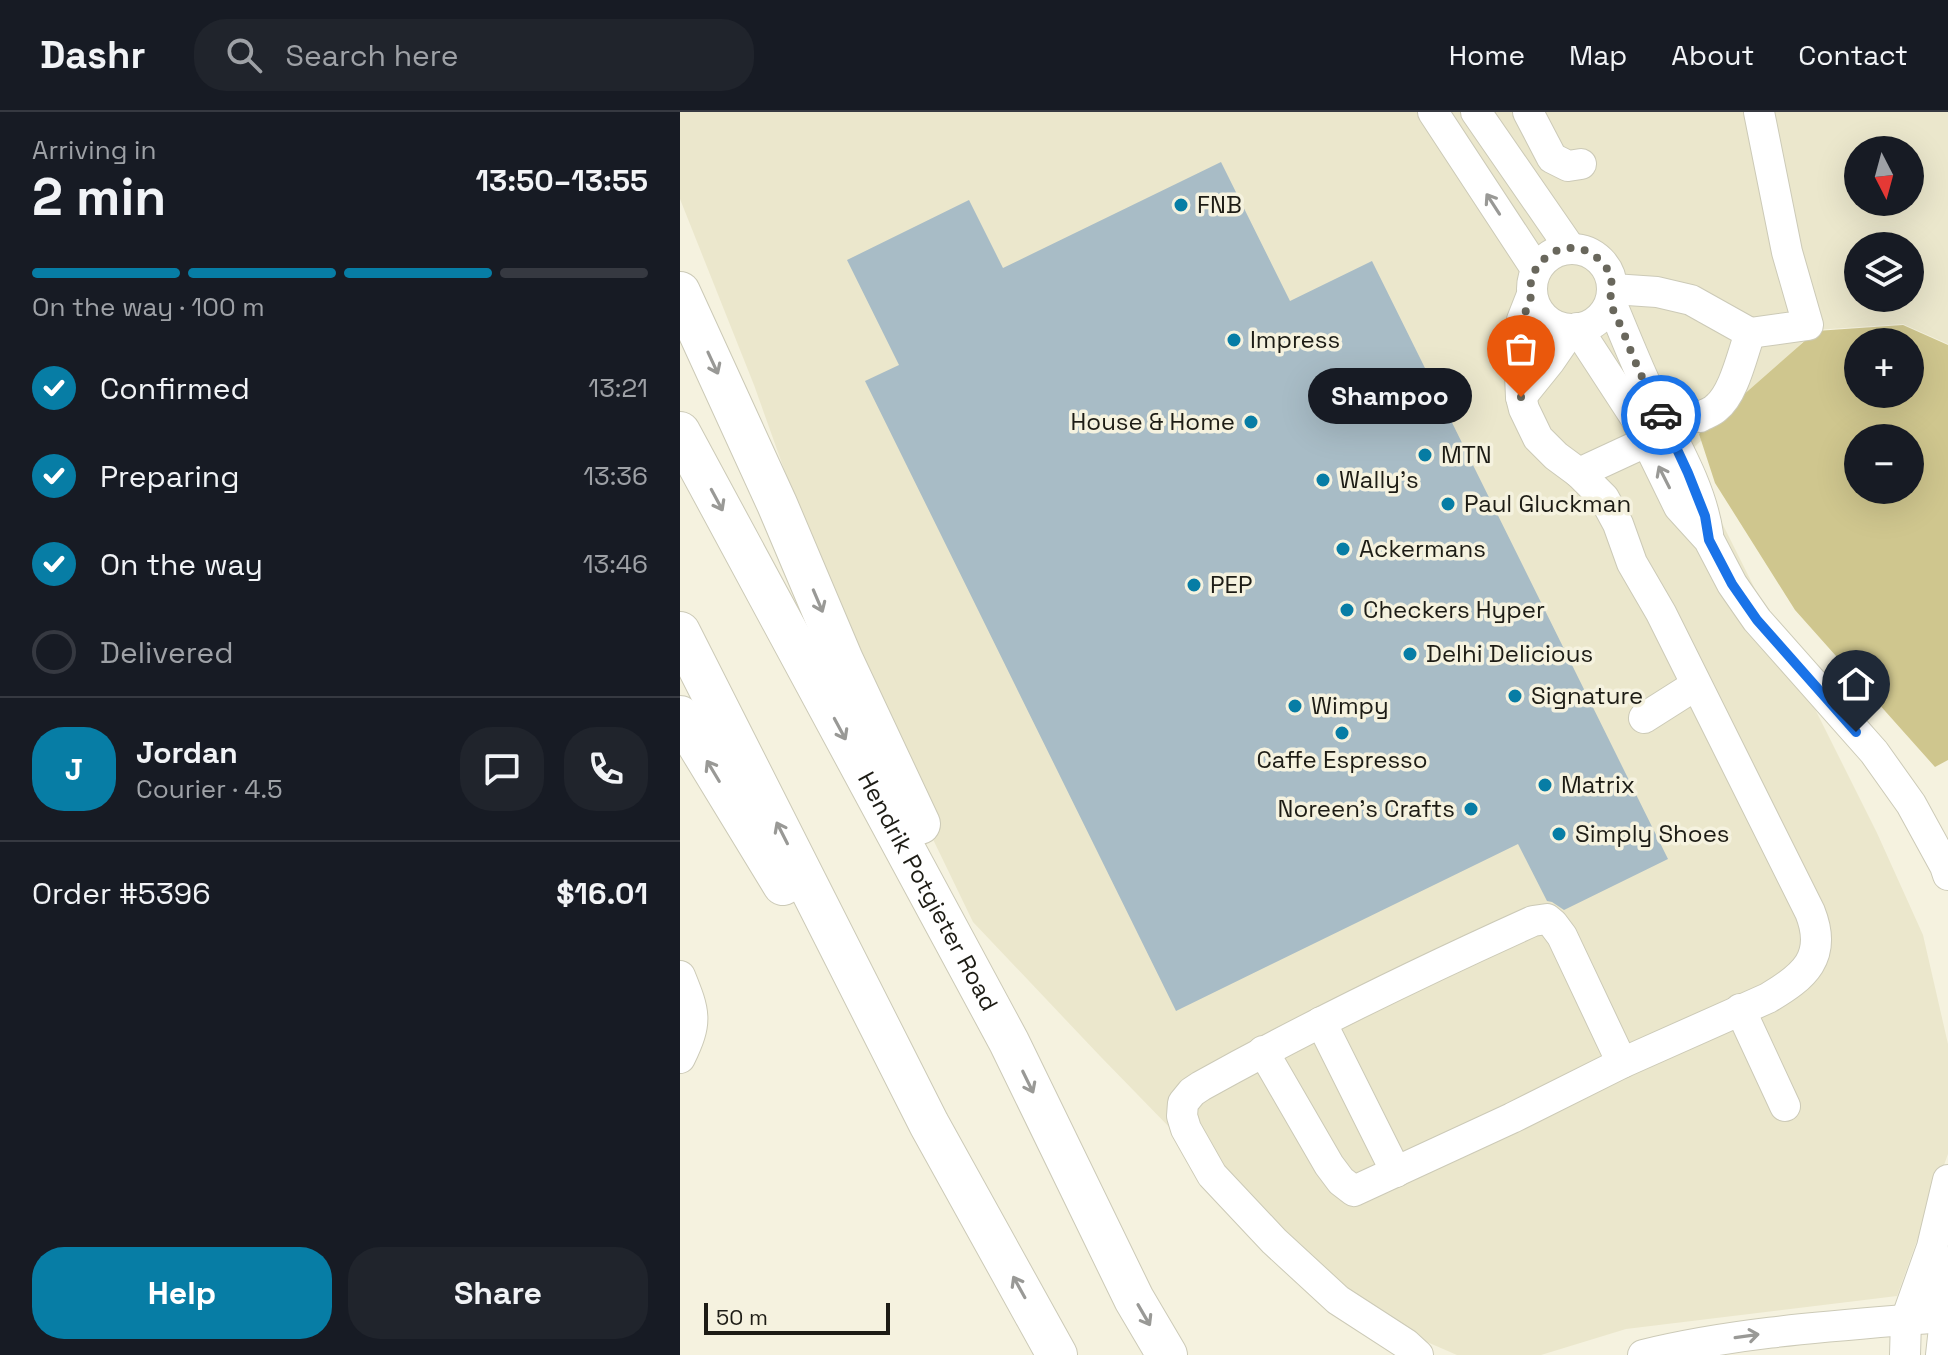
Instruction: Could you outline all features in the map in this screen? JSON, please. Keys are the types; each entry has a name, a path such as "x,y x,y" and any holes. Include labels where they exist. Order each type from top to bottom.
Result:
{"main road":[{"path":"680,292 978,956 1009,1042"},
{"name":"Hendrik Potgieter Road","path":"680,432 1009,1042 1134,1299 1167,1355"},
{"path":"680,632 929,1124 1057,1355"},
{"path":"680,716 929,1124"}],"street":[{"path":"1433,112 1534,283 1537,310 1546,321 1559,327 1584,328 1604,313 1612,295"},
{"path":"1476,112 1570,248"},
{"path":"1528,112 1552,158 1568,166 1581,164"},
{"path":"1612,295 1657,292 1691,300 1750,333 1808,325 1787,252 1759,112"},
{"path":"1263,1051 1329,1165 1341,1181 1354,1191 1622,1063 1768,998 1806,971 1817,947 1816,928 1661,613 1632,563 1618,524 1604,498 1538,438 1524,409 1520,374 1522,320 1545,258 1557,250 1570,248 1595,255 1611,276 1612,295 1635,361 1688,473 1705,516 1709,540"},
{"path":"1521,397 1574,329"},
{"path":"1574,329 1635,417 1679,507 1709,540 1732,584 1757,620 1883,765 1911,804 1948,875"},
{"path":"1700,417 1717,408 1725,399 1733,385 1750,333"},
{"path":"1579,473 1633,448"},
{"path":"1644,718 1696,685"},
{"path":"1418,1355 1338,1300 1274,1241 1212,1175 1186,1129 1182,1116 1183,1103 1201,1086 1263,1051 1533,921 1547,919 1562,936 1622,1063"},
{"path":"680,976 692,1003 694,1022 680,1057"},
{"path":"1740,1009 1785,1106"},
{"path":"1321,1022 1396,1172"},
{"path":"1905,1355 1906,1320 1932,1247 1948,1180"},
{"path":"1932,1247 1947,1319 1941,1355"},
{"path":"1643,1355 1678,1346 1796,1329 1947,1319"}],"shaded area":[{"path":"680,112 1948,112 1948,344 1924,333 1924,328 1903,324 1815,330 1675,466 1722,523 1877,833 1923,935 1948,1044 1948,1154 1897,1296 1626,1329 1541,1355 1457,1355 1337,1303 973,922 869,707 754,385 680,199"},
{"path":"1903,325 1910,328 1860,328"},
{"path":"1844,329 1844,408 1924,408 1924,334 1948,345 1948,760 1935,767 1795,610 1715,483 1699,434 1816,331"}],"building":[{"path":"1221,162 1290,301 1372,261 1668,859 1564,910 1547,901 1518,844 1176,1011 865,381 899,365 847,260 969,200 1003,268"}],"way so far":[{"path":"1521,397 1522,320 1531,297 1531,282 1545,258 1557,250 1570,248 1595,255 1611,276 1611,302 1661,415"}],"place":[{"name":"FNB","path":"1181,205"},
{"name":"Impress","path":"1234,340"},
{"name":"Shampoo","path":"1521,397"},
{"name":"House & Home","path":"1251,422"},
{"name":"MTN","path":"1425,455"},
{"name":"Wally's","path":"1323,480"},
{"name":"Paul Gluckman","path":"1448,504"},
{"name":"Ackermans","path":"1343,549"},
{"name":"PEP","path":"1194,585"},
{"name":"Checkers Hyper","path":"1347,610"},
{"name":"Delhi Delicious","path":"1410,654"},
{"name":"Signature","path":"1515,696"},
{"name":"Wimpy","path":"1295,706"},
{"name":"Caffe Espresso","path":"1342,733"},
{"name":"Matrix","path":"1545,785"},
{"name":"Noreen's Crafts","path":"1471,809"},
{"name":"Simply Shoes","path":"1559,834"}],"route":[{"path":"1661,415 1705,516 1709,540 1732,584 1757,620 1856,732"}]}
